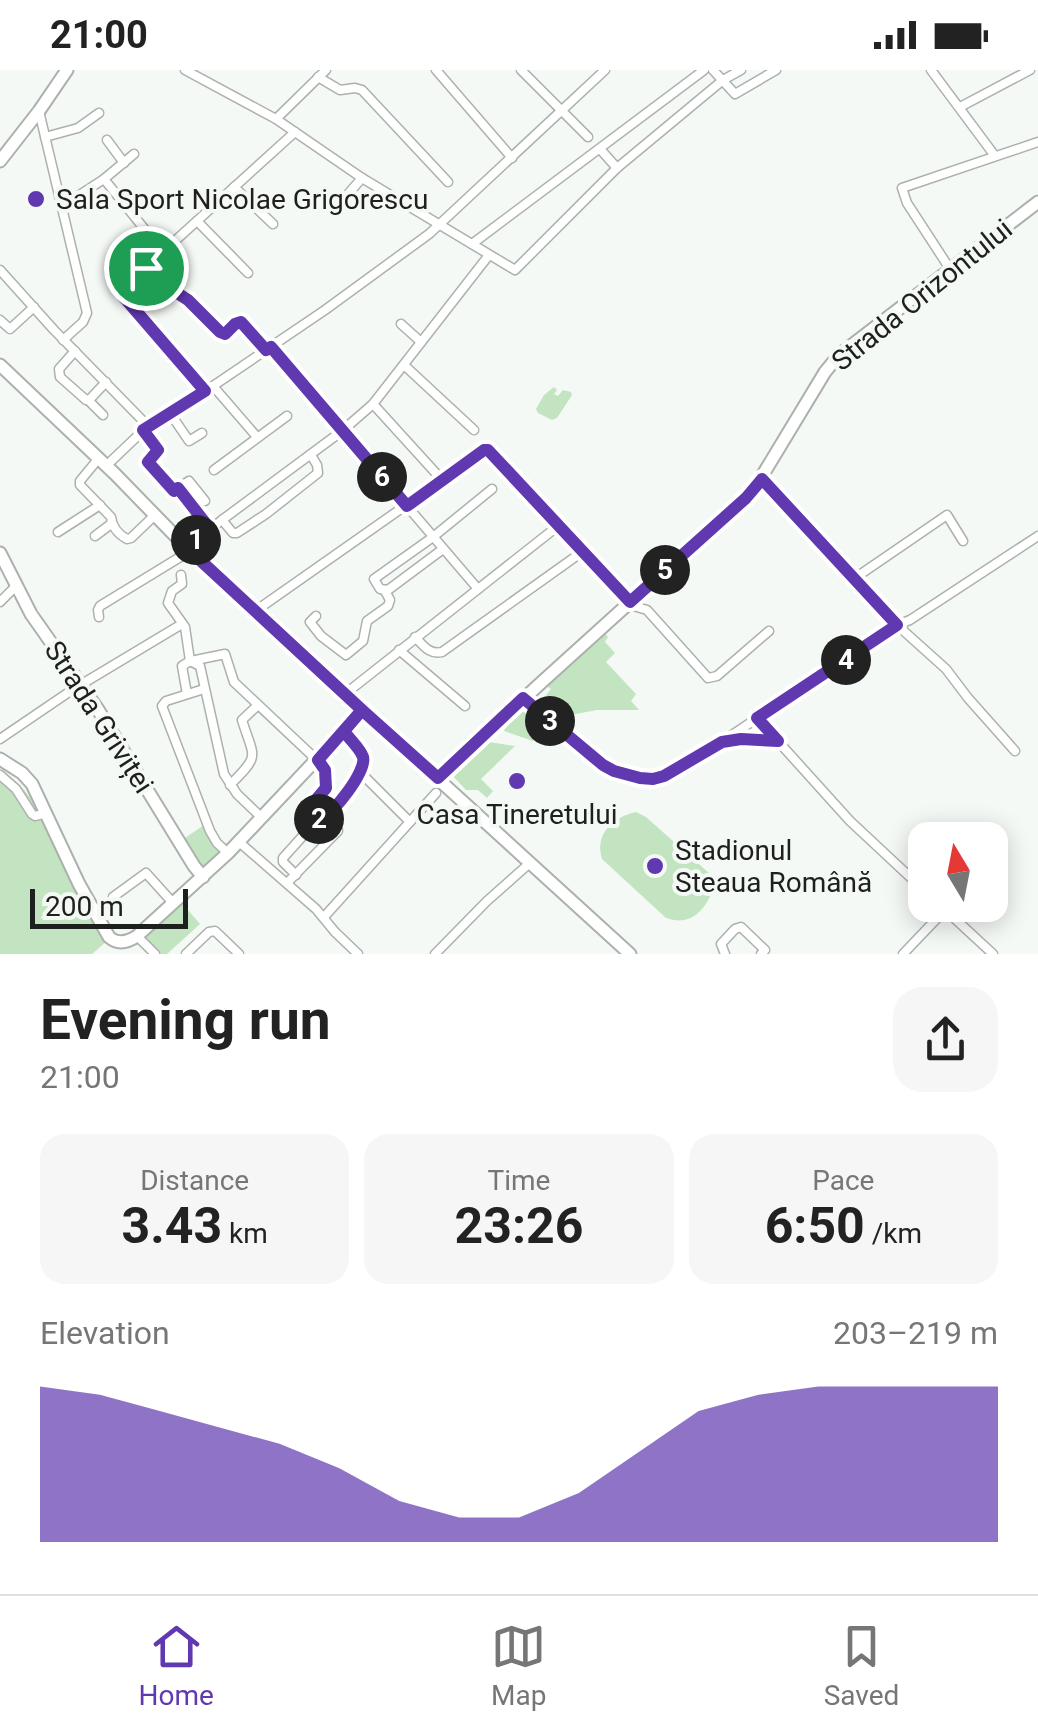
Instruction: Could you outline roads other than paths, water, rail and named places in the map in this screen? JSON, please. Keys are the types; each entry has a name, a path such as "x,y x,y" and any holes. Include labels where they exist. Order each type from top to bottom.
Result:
{"main road":[{"path":"0,161 67,74"},
{"name":"Strada Orizontului","path":"438,778 746,498 762,479 824,372 839,355 1038,202"},
{"path":"0,365 254,612 630,954"},
{"name":"Strada Griviței","path":"0,553 31,614 203,877"},
{"path":"0,759 28,778 109,937 123,942 137,936 228,854 362,710"}],"street":[{"path":"186,70 203,74 362,178 515,270 617,168 723,80 741,70"},
{"path":"436,70 512,158"},
{"path":"522,70 588,137"},
{"path":"155,514 129,539 125,538 80,483 146,428 332,305 439,225 605,70"},
{"path":"472,244 704,70"},
{"path":"713,70 735,94 776,70"},
{"path":"930,70 995,156"},
{"path":"960,107 1030,70"},
{"path":"276,119 322,74 342,90 362,90 448,182"},
{"path":"39,112 87,314 63,340"},
{"path":"45,137 78,128 99,113"},
{"path":"257,437 122,291 295,132"},
{"path":"107,140 124,163"},
{"path":"950,269 901,191 905,186 1038,142"},
{"path":"600,148 617,168"},
{"path":"61,207 134,154"},
{"path":"340,202 362,178"},
{"path":"104,179 163,252"},
{"path":"234,187 272,224"},
{"path":"197,222 248,273"},
{"path":"98,616 100,606 189,550 210,529 373,404 489,255"},
{"path":"146,268 188,300 220,332 225,334 241,322 269,348 478,589"},
{"path":"0,270 146,428 158,450 148,462 174,491 188,482 205,501"},
{"path":"0,320 10,329 34,307"},
{"path":"401,324 421,342"},
{"path":"75,351 58,374 103,415"},
{"path":"404,365 474,430"},
{"path":"88,400 106,382"},
{"path":"373,404 444,481"},
{"path":"170,413 188,441 202,433"},
{"path":"214,470 287,416"},
{"path":"254,612 488,450 628,603 647,610 708,678 717,676 769,631"},
{"path":"222,520 233,533 266,514 318,474 311,455"},
{"path":"762,479 897,625 946,669 1015,751"},
{"path":"178,488 210,529"},
{"path":"316,616 310,622 312,627 348,654 363,641 367,621 388,606 390,600 375,576 433,537 492,489"},
{"path":"58,532 100,505"},
{"path":"855,578 947,515 963,541"},
{"path":"96,536 112,524"},
{"path":"344,694 558,526"},
{"path":"523,698 603,765 640,778 664,776 1038,536"},
{"path":"386,591 443,549"},
{"path":"415,636 428,650 442,652 582,552"},
{"path":"181,575 182,584 172,592 168,603 185,628 190,661"},
{"path":"0,602 15,586"},
{"path":"0,739 80,684 182,624"},
{"path":"398,650 465,706"},
{"path":"186,694 182,666 190,661 227,656 234,682 325,770 326,788 309,808 338,826 338,830 288,883"},
{"path":"190,661 200,666 224,774 230,786 262,818"},
{"path":"204,689 166,700 162,708 210,831 228,854"},
{"path":"230,786 254,759 242,720 258,705"},
{"path":"757,718 850,821 908,875"},
{"path":"296,875 282,858 349,793 363,764 362,754 344,731"},
{"path":"722,742 778,741"},
{"path":"359,771 410,822"},
{"path":"0,775 16,789 32,814 47,813"},
{"path":"324,917 436,793"},
{"path":"239,842 288,883 358,954"},
{"path":"436,954 531,862"},
{"path":"113,897 146,872 173,902"},
{"path":"903,954 930,922"},
{"path":"958,922 994,954"},
{"path":"724,954 722,944 741,927 765,950 761,954"},
{"path":"186,954 215,931 238,954"},
{"path":"137,936 155,954"}],"place":[{"name":"Sala Sport Nicolae Grigorescu","path":"36,199"},
{"name":"Casa Tineretului","path":"517,781"},
{"name":"Stadionul Steaua Română","path":"655,866"}]}
